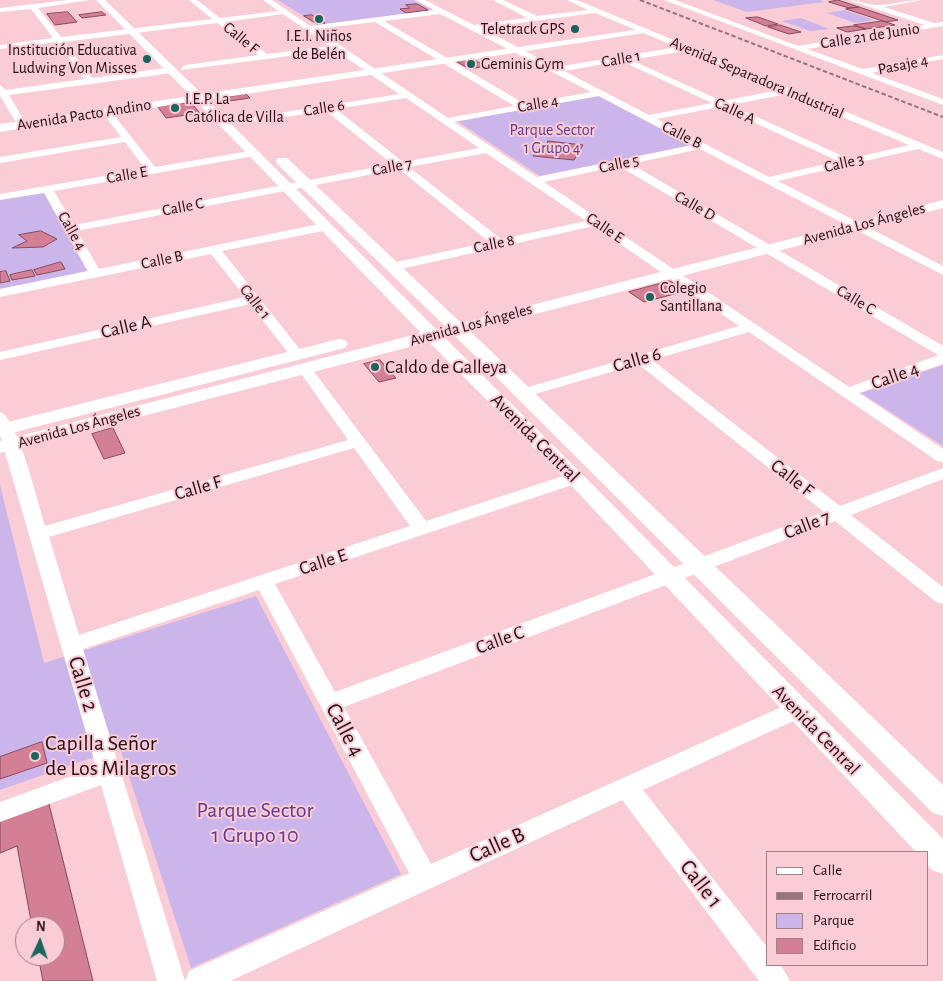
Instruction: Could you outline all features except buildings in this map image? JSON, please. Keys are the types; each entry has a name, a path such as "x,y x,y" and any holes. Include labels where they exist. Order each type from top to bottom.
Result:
{"street":[{"path":"0,10 86,0"},
{"name":"Avenida Central","path":"100,0 138,30 242,122 296,185 324,227 575,478 796,710 943,860"},
{"name":"Avenida Central","path":"112,0 138,30"},
{"name":"Calle F","path":"193,0 265,57"},
{"name":"Calle E","path":"267,0 943,457"},
{"name":"Calle B","path":"420,0 943,271"},
{"path":"497,0 536,19"},
{"name":"Avenida Separadora Industrial","path":"571,0 943,156"},
{"path":"668,0 943,102"},
{"path":"852,0 940,26"},
{"path":"874,7 918,0"},
{"path":"33,6 90,81"},
{"path":"474,28 596,10"},
{"path":"309,28 442,11"},
{"path":"0,47 285,12"},
{"path":"377,20 523,107"},
{"name":"Calle 21 de Junio","path":"797,48 940,26"},
{"name":"Avenida Pacto Andino","path":"0,122 204,90 370,69 639,29"},
{"path":"18,119 2,90 90,81 177,64 265,57 336,47"},
{"name":"Calle 1","path":"556,70 686,48"},
{"name":"Calle A","path":"623,59 848,162"},
{"name":"Pasaje 4","path":"863,72 941,59"},
{"name":"Avenida Central","path":"204,90 255,152 392,267 701,566 943,804"},
{"name":"Avenida Pacto Andino","path":"0,128 108,112 204,90"},
{"path":"648,118 789,91"},
{"name":"Calle 4","path":"446,121 600,93"},
{"name":"Calle 6","path":"242,122 408,95"},
{"path":"328,108 498,244"},
{"path":"108,112 152,170"},
{"path":"0,160 128,139"},
{"name":"Calle 5","path":"535,181 702,146"},
{"name":"Calle 3","path":"768,180 919,146"},
{"name":"Calle 7","path":"296,185 488,149"},
{"name":"Calle E","path":"0,197 255,152"},
{"name":"Calle D","path":"621,163 768,249"},
{"name":"Calle C","path":"70,229 296,185"},
{"name":"Calle 4","path":"47,189 96,274"},
{"name":"Avenida Los Ángeles","path":"665,269 752,240 943,192"},
{"name":"Avenida Los Ángeles","path":"3,433 301,362 665,269 768,249 943,204"},
{"name":"Calle 8","path":"392,267 596,222"},
{"name":"Calle B","path":"0,293 324,227"},
{"name":"Calle 1","path":"214,249 301,362"},
{"name":"Calle C","path":"768,249 943,352"},
{"name":"Calle A","path":"0,356 253,299"},
{"name":"Calle 6","path":"523,393 750,327"},
{"name":"Calle F","path":"641,359 943,597"},
{"name":"Calle 4","path":"848,392 943,359"},
{"path":"301,362 422,529"},
{"name":"Calle 2","path":"3,433 38,534 171,981"},
{"name":"Calle F","path":"38,534 358,442"},
{"name":"Calle 7","path":"670,576 701,566 943,473"},
{"name":"Calle E","path":"71,645 575,478"},
{"name":"Calle C","path":"330,703 670,576"},
{"name":"Calle 4","path":"264,581 424,878"},
{"name":"Calle B","path":"199,981 796,710"},
{"path":"0,812 109,772"},
{"name":"Calle 1","path":"626,787 776,981"}],"green space":[{"path":"278,0 413,0 433,10 317,25"},
{"path":"713,0 820,0 824,2 747,12"},
{"path":"845,10 874,20 856,23 827,13"},
{"path":"801,18 829,29 810,31 782,21"},
{"name":"Parque Sector 1 Grupo 4","path":"598,96 692,145 540,176 457,121"},
{"path":"44,192 87,271 0,289 0,200"},
{"path":"943,365 943,446 861,393"},
{"name":"Parque Sector 1 Grupo 10","path":"0,485 44,663 256,596 401,874 191,968 120,748 0,790"}],"railway":[{"path":"640,0 943,117"}],"place":[{"name":"I.E.I. Niños de Belén","path":"319,19"},
{"name":"Teletrack GPS","path":"575,29"},
{"name":"Institución Educativa Ludwing Von Misses","path":"147,59"},
{"name":"Geminis Gym","path":"471,64"},
{"name":"I.E.P. La Católica de Villa","path":"175,108"},
{"name":"Colegio Santillana","path":"650,297"},
{"name":"Caldo de Galleya","path":"375,367"},
{"name":"Capilla Señor de Los Milagros","path":"35,756"}]}
